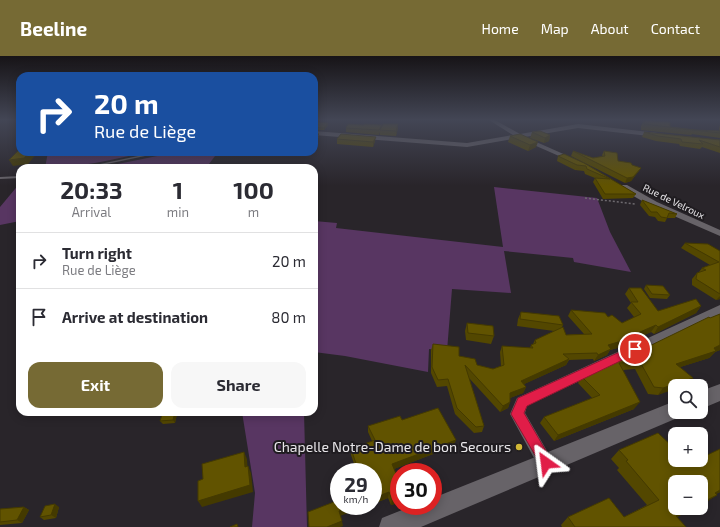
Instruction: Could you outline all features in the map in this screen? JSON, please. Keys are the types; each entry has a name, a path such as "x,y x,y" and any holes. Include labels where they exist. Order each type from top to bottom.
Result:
{"main road":[{"path":"708,397 720,392"},
{"path":"391,527 668,413"}],"street":[{"path":"431,142 467,145 487,142"},
{"path":"532,142 585,165"},
{"name":"Rue de Velroux","path":"614,182 660,207 720,233"},
{"path":"546,463 517,414 522,402 720,309"}],"lane":[{"path":"103,164 142,156"},
{"path":"0,178 16,177"}],"path":[{"path":"585,198 660,207"}],"shaded area":[{"path":"47,156 128,156 89,164 46,164"},
{"path":"157,156 215,156 209,164 118,164"},
{"path":"494,187 597,198 610,232 631,272 574,262 573,258 504,251 511,293 452,289 447,351 429,349 428,372 345,356 318,353 318,221 337,223 336,228 503,247"},
{"path":"16,188 16,222 0,225 0,207"},
{"path":"243,416 304,416 307,527 252,527 255,493"}],"building":[{"path":"523,142 538,142 530,145"},
{"path":"682,142 701,142 703,144"},
{"path":"705,142 720,142 720,147"},
{"path":"573,151 593,158 605,156 604,151 617,153 618,161 631,163 632,165 641,168 633,177 627,178"},
{"path":"16,153 16,156 26,156 24,158 9,160"},
{"path":"564,154 584,163 636,194 605,194 595,178 610,179 587,169 586,166 577,165 558,156"},
{"path":"642,200 677,214 669,213 667,218 661,217 657,212 651,212"},
{"path":"685,243 708,244 720,251 720,294 696,279 697,273 706,270 702,268 719,262"},
{"path":"646,285 663,286 670,295 652,294"},
{"path":"629,288 641,288 658,311 696,299 701,306 658,327 656,325 624,339 625,340 608,345 611,349 598,355 597,353 563,354 569,359 521,381 526,387 510,393 510,402 503,406 465,365 484,426 476,427 457,408 448,379 438,380 432,367 433,344 459,347 459,356 475,359 477,365 493,369 504,365 502,346 533,348 531,345 536,343 535,340 563,327 566,335 592,334 571,310 605,313 608,317 612,315 622,323 641,314 631,302 638,302"},
{"path":"521,312 559,316 563,325 520,319"},
{"path":"720,314 720,345 714,348 716,351 676,364 693,378 668,379 668,386 663,388 654,387 640,362 619,363 640,402 558,435 544,417 600,395 582,377 620,359 635,354 709,317 710,318"},
{"path":"467,323 493,326 494,336 468,333"},
{"path":"438,408 456,440 395,463 390,463 390,495 389,492 382,495 382,463 356,463 351,449 375,440 368,426 400,416 402,420"},
{"path":"162,416 174,416 173,420 160,421"},
{"path":"658,433 668,442 668,467 708,467 708,455 720,449 720,490 715,493 717,495 708,500 708,475 668,475 668,515 678,515 676,516 686,527 575,527 568,517 609,498 624,517 659,500 626,461 628,460 619,450"},
{"path":"244,452 245,467 248,466 250,485 198,501 198,481 203,479 202,464"},
{"path":"330,503 330,515 340,515 342,521 327,527 309,527 308,512"},
{"path":"55,504 51,515 40,517 45,506"},
{"path":"24,507 17,520 0,522 0,509"},
{"path":"237,524 238,527 230,527"}],"place":[{"name":"Chapelle Notre-Dame de bon Secours","path":"519,447"}],"route":[{"path":"546,463 517,414 522,402 635,349"}]}
